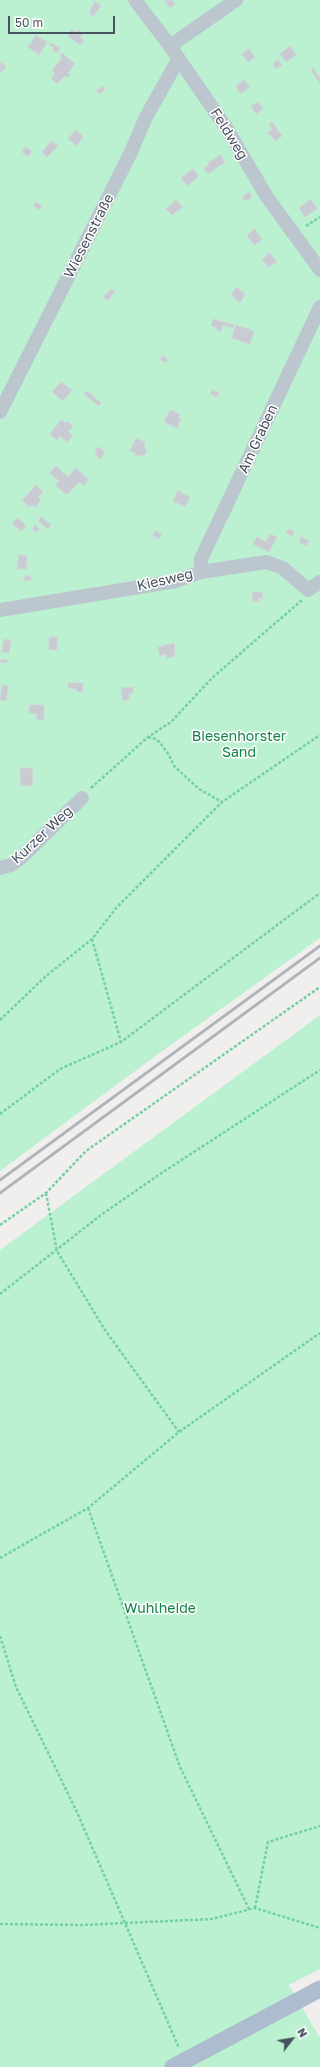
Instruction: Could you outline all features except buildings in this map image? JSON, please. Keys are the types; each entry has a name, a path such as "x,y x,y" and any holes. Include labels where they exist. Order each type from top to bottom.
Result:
{"main road":[{"path":"179,2064 320,1989"}],"lane":[{"name":"Feldweg","path":"135,0 170,46 178,60 227,129 267,197 320,270"},
{"path":"170,46 236,0"},
{"name":"Wiesenstraße","path":"0,412 131,152 146,117 178,60"},
{"name":"Am Graben","path":"201,572 201,560 320,307"},
{"name":"Kiesweg","path":"0,610 176,581 201,572 266,562 283,568 308,590"},
{"path":"308,590 320,582"},
{"name":"Kurzer Weg","path":"0,868 11,865 22,857 82,798"}],"path":[{"path":"82,798 148,737 171,722 212,678 304,598 308,590"},
{"path":"0,1020 46,976 92,939 117,907 222,802 320,735"},
{"path":"148,737 156,739 161,744 169,755 174,766 199,789 222,802"},
{"path":"0,1114 60,1068 121,1042 320,893"},
{"path":"92,939 121,1042"},
{"path":"0,1225 46,1193 86,1150 320,987"},
{"path":"0,1294 58,1251 101,1215 160,1174 320,1070"},
{"path":"46,1193 58,1251 105,1330 179,1432"},
{"path":"0,1558 88,1508 179,1432 320,1333"},
{"path":"88,1508 180,1768 249,1910"},
{"path":"0,1636 16,1687 76,1810 124,1922 179,2064"},
{"path":"255,1908 268,1842 320,1826"},
{"path":"0,1924 82,1925 212,1919 255,1908 320,1928"}],"green space":[{"name":"Biesenhorster Sand","path":"0,0 320,0 320,938 154,1057 0,1171"},
{"name":"Wuhlheide","path":"320,1015 320,1969 289,1985 320,2038 320,2067 0,2067 0,1250"}],"railway":[{"path":"0,1180 320,946"},
{"path":"0,1193 320,958"}]}
